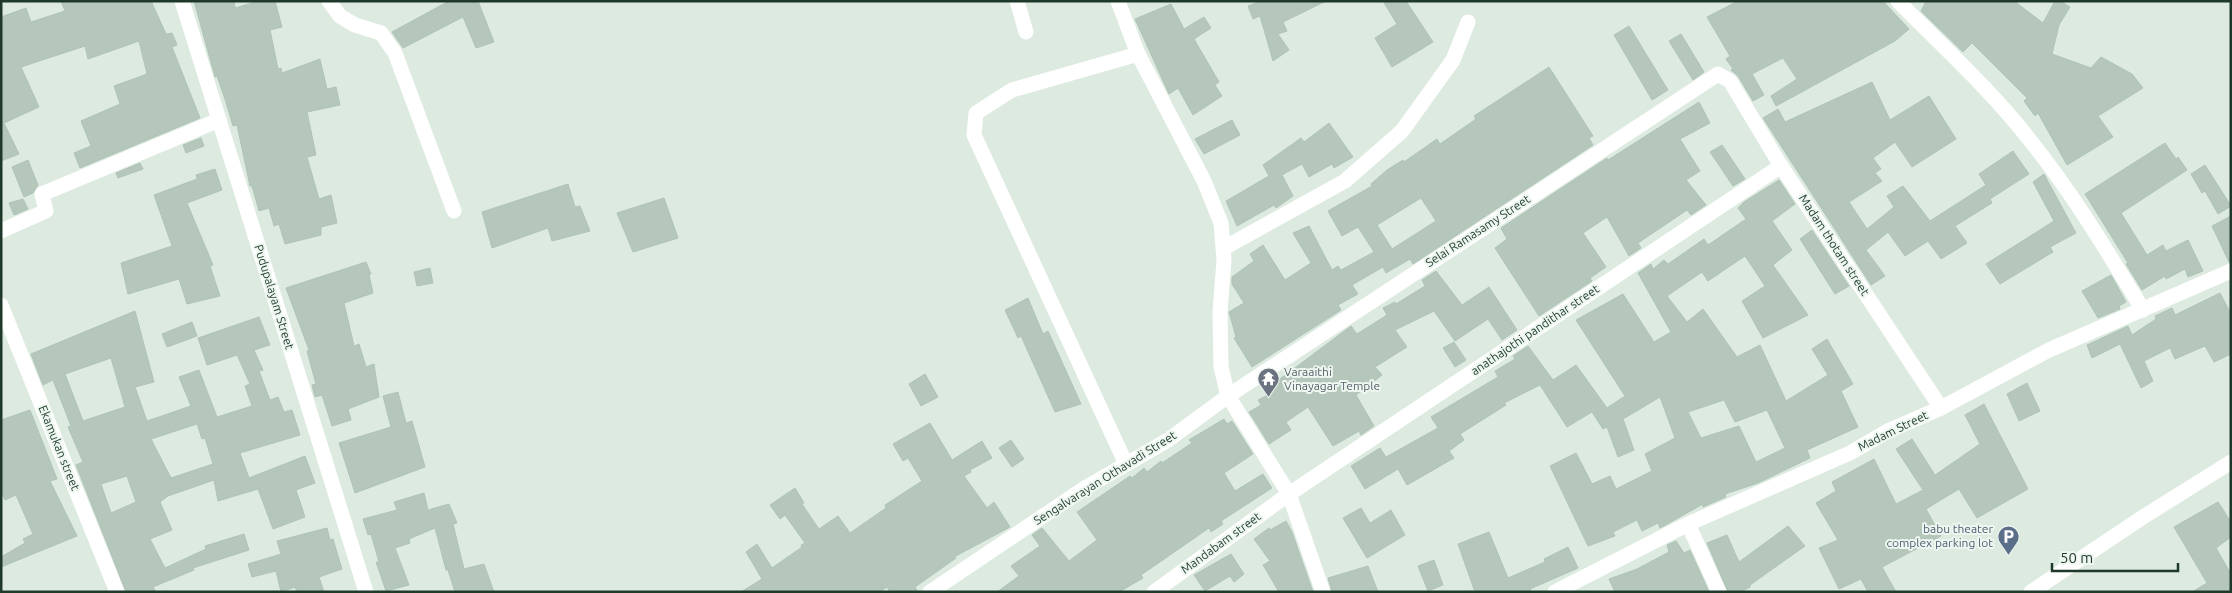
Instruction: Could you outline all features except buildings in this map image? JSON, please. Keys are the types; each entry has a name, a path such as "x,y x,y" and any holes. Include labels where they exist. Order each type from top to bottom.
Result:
{"street":[{"name":"Pudupalayam Street","path":"182,1 366,592"},
{"path":"329,1 340,16 356,25 381,33 395,52 454,212"},
{"path":"1017,1 1026,32"},
{"path":"1118,1 1138,54 1204,181 1221,222 1224,248 1220,312 1221,367 1228,396 1289,494 1323,592"},
{"path":"1898,1 1981,84 2028,138 2075,201 2143,310"},
{"path":"1224,248 1345,181 1402,131 1454,60 1468,22"},
{"path":"1126,464 974,135 976,113 1012,90 1138,54"},
{"name":"Selai Ramasamy Street","path":"1228,396 1710,78 1718,74 1730,81"},
{"name":"Madam thotam street","path":"1730,81 1781,166 1941,408"},
{"path":"1,230 46,211 42,194 219,120"},
{"name":"anathajothi pandithar street","path":"1289,494 1781,166"},
{"name":"Madam Street","path":"1555,592 1688,524 1850,452 1888,431 1941,408 2049,350 2231,271"},
{"name":"Ekamukan street","path":"1,305 117,592"},
{"name":"Sengalvarayan Othavadi Street","path":"930,592 1085,488 1168,440 1228,396"},
{"path":"2031,592 2143,517 2231,462"},
{"name":"Mandabam street","path":"1154,592 1289,494"},
{"path":"1688,524 1719,592"}],"place":[{"name":"Varaaithi Vinayagar Temple","path":"1268,398"},
{"name":"babu theater complex parking lot","path":"2009,555"}]}
